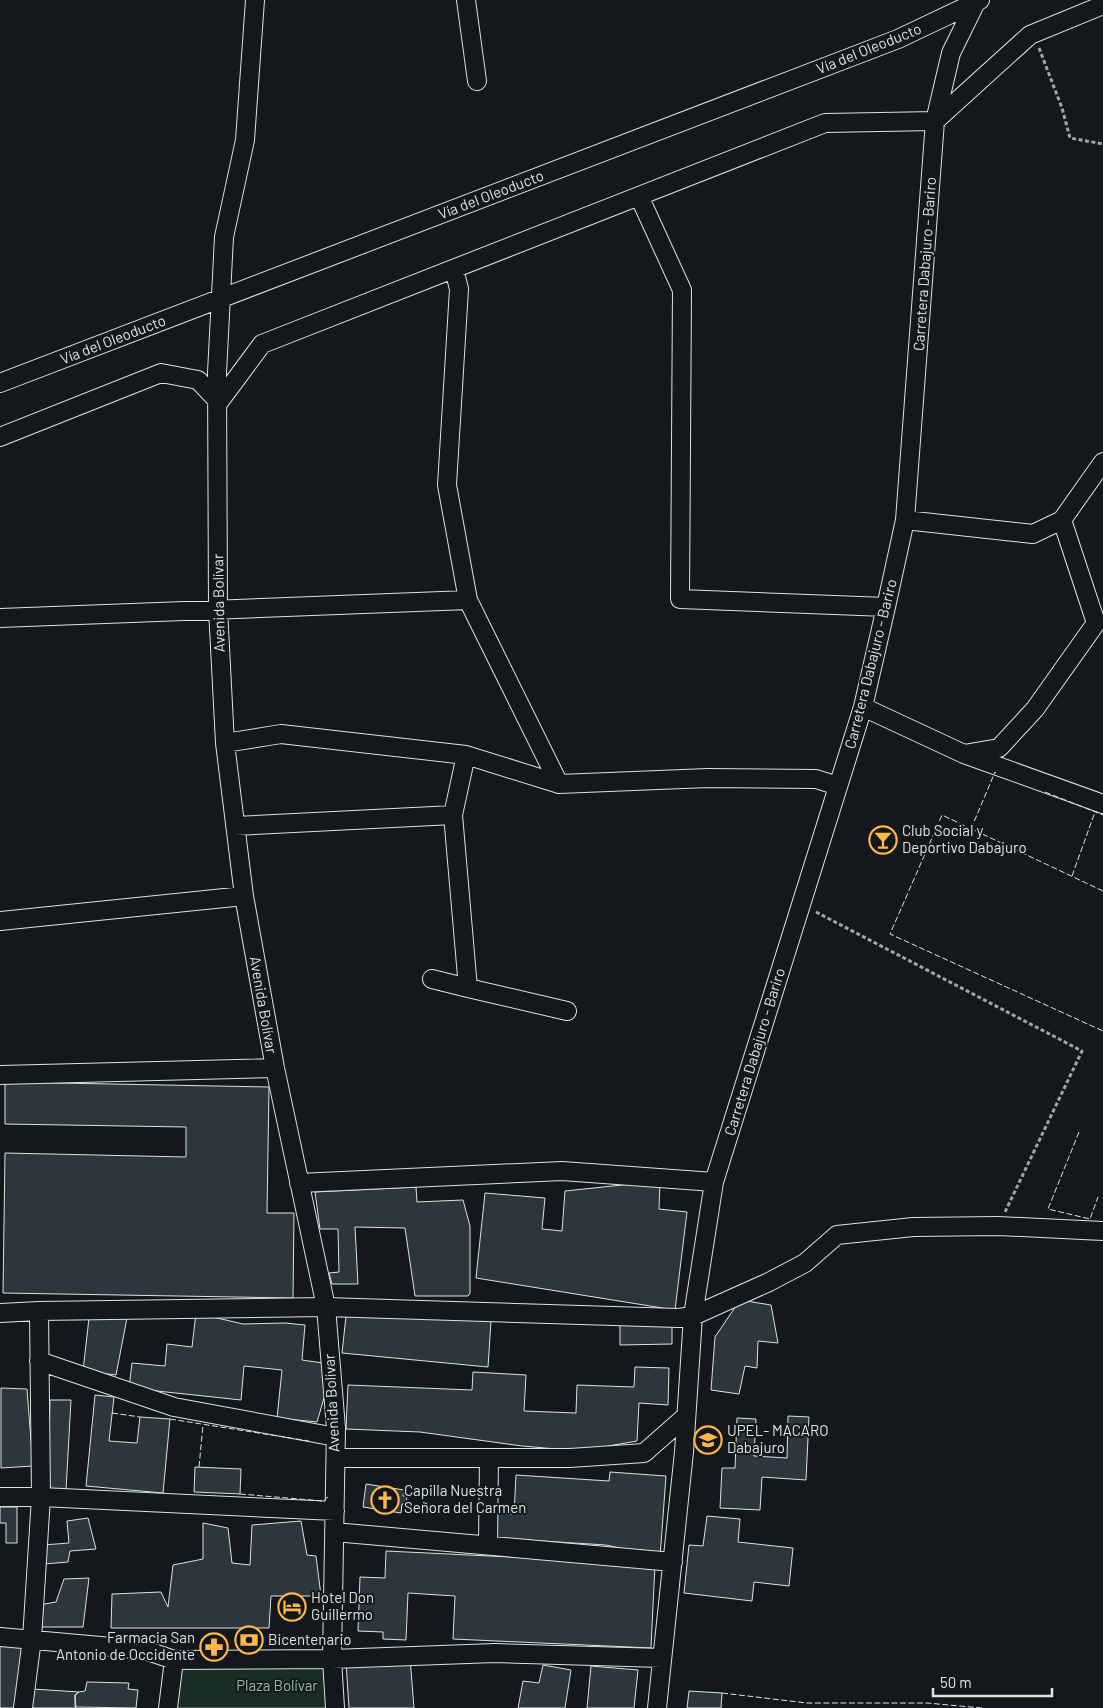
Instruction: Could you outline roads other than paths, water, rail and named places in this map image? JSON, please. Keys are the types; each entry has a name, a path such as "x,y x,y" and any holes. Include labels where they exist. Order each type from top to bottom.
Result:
{"street":[{"name":"Avenida Bolívar","path":"255,0 245,140 224,237 218,373 218,608 225,743 244,896 275,1068 326,1307 336,1438 332,1659 335,1708"},
{"path":"466,0 477,81"},
{"name":"Vía del Oleoducto","path":"0,383 898,39 977,1"},
{"name":"Carretera Dabajuro - Bariro","path":"657,1708 686,1416 692,1316 714,1182 863,706 886,607 905,520 935,121 950,53 977,1"},
{"path":"0,437 161,373 198,380 218,402 262,344 825,123 935,121 1030,35 1103,5"},
{"path":"639,196 682,290 680,599 886,607"},
{"path":"454,269 459,289 447,485 468,600 559,784"},
{"path":"905,520 1033,534 1062,520 1103,462"},
{"path":"964,754 999,748 1034,709 1100,620 1062,520"},
{"path":"0,618 218,608 468,600"},
{"path":"863,706 964,754 1103,804"},
{"path":"225,743 281,734 466,755 559,784 708,778 816,779 838,786"},
{"path":"466,755 454,815 468,988"},
{"path":"235,826 454,815"},
{"path":"0,921 244,896"},
{"path":"432,980 566,1011"},
{"path":"0,1075 275,1068"},
{"path":"299,1183 562,1172 714,1182"},
{"path":"0,1313 326,1307 678,1318 692,1316 769,1282 805,1263 837,1235 912,1227 998,1226 1103,1230"},
{"path":"24,1708 32,1639 41,1497 39,1311"},
{"path":"39,1360 174,1407 336,1438"},
{"path":"336,1458 570,1458 644,1453 686,1416"},
{"path":"488,1545 489,1458"},
{"path":"0,1497 41,1497 335,1511"},
{"path":"334,1532 672,1562"},
{"path":"0,1637 145,1650 174,1660 332,1659 494,1653 662,1658"},
{"path":"168,1708 174,1660"}],"place":[{"name":"Club Social y Deportivo Dabajuro","path":"883,840"},
{"name":"UPEL- MACARO Dabajuro","path":"708,1440"},
{"name":"Capilla Nuestra Señora del Carmen","path":"385,1500"},
{"name":"Hotel Don Guillermo","path":"292,1607"},
{"name":"Bicentenario","path":"249,1640"},
{"name":"Farmacia San Antonio de Occidente","path":"214,1647"}],"park label":[{"name":"Plaza Bolívar","path":"277,1686"}]}
